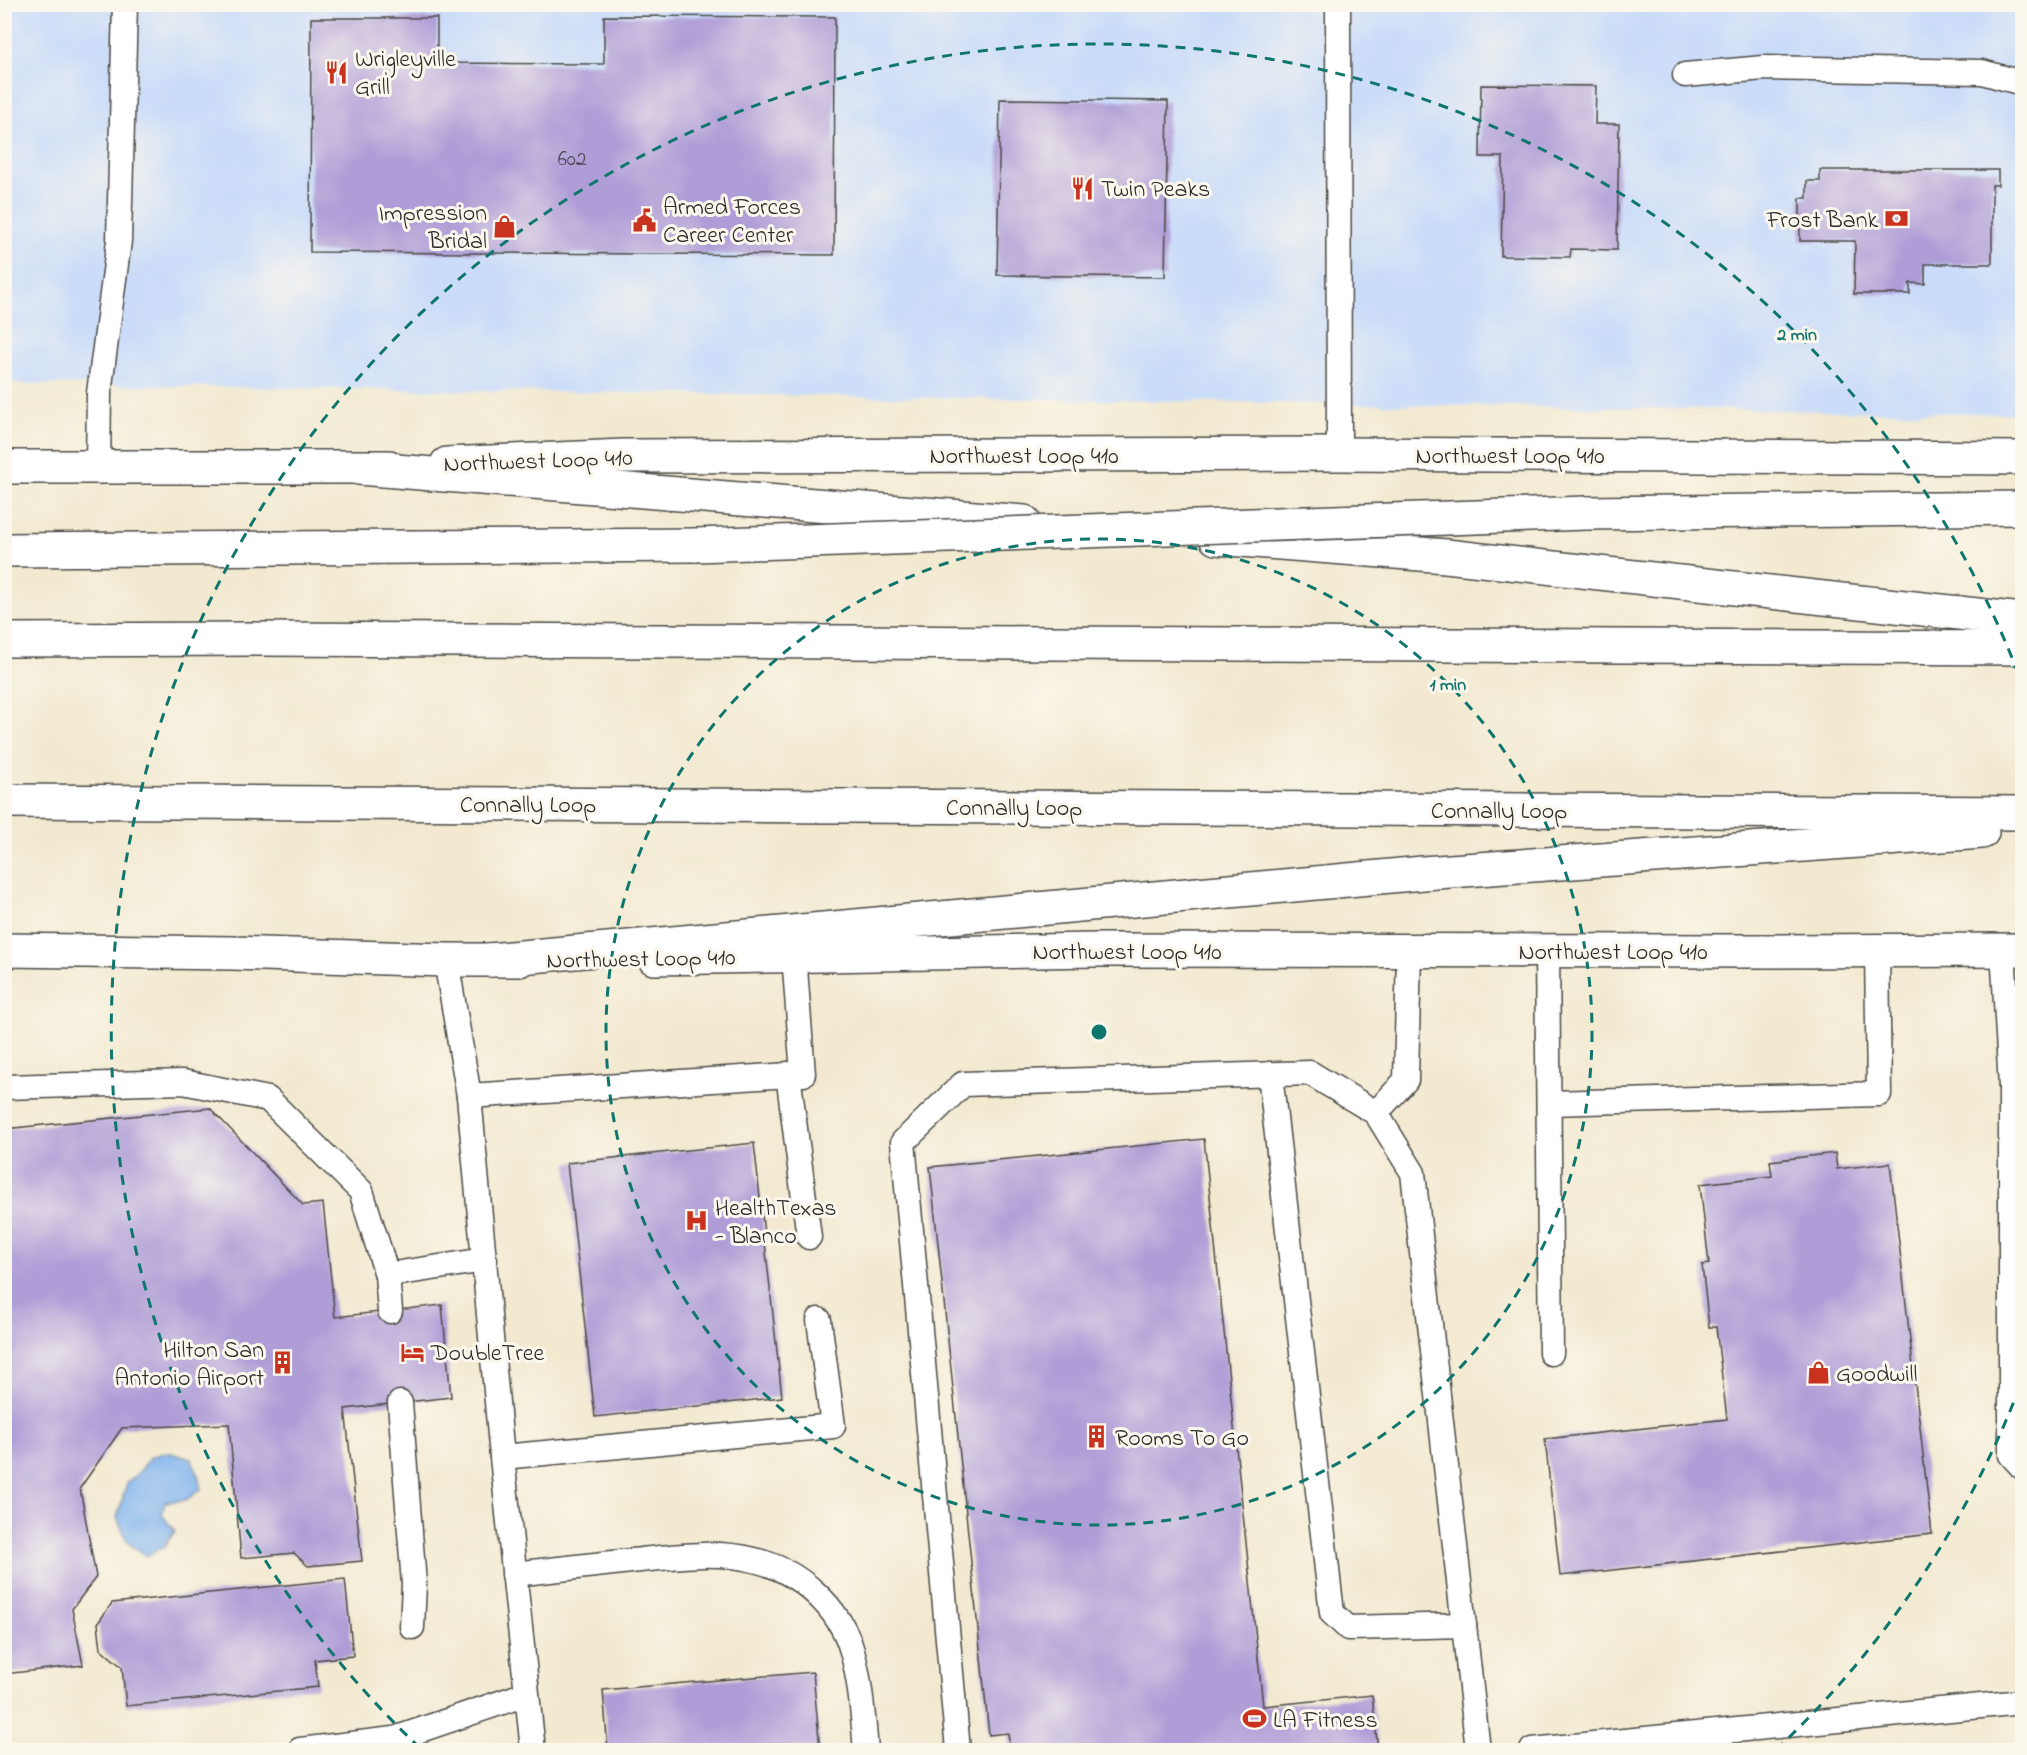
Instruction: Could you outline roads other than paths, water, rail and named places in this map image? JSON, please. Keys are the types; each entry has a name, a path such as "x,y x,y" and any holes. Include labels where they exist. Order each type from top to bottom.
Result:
{"main road":[{"name":"Northwest Loop 410","path":"12,466 359,468 623,456 1339,454 2022,458"},
{"path":"359,468 1446,556 2022,620"},
{"path":"4,550 696,545 1586,513 2022,508"},
{"path":"4,639 2022,648"},
{"name":"Connally Loop","path":"4,801 2022,813"},
{"path":"489,960 1423,873 2022,829"},
{"name":"Northwest Loop 410","path":"4,950 232,953 446,960 1095,950 2013,950"},
{"name":"Northwest Loop 410","path":"4,970 232,953"}],"lane":[{"path":"98,468 99,393 119,241 125,4"},
{"path":"1338,4 1339,454"},
{"path":"1685,75 1764,68 1982,72 2022,83"},
{"path":"1376,1113 1406,1080 1409,950"},
{"path":"1547,950 1551,1353"},
{"path":"1549,1103 1879,1094 1877,950"},
{"path":"2013,950 2017,1087 2017,1264 2011,1455 2022,1467"},
{"path":"469,1096 803,1074 794,956"},
{"path":"446,960 469,1096 532,1750"},
{"path":"958,1750 903,1142 963,1084 1310,1073 1376,1113 1413,1173 1478,1750"},
{"path":"788,1074 809,1237"},
{"path":"1270,1074 1332,1613 1348,1628 1464,1625"},
{"path":"4,1087 183,1082 268,1099 361,1191 387,1275 390,1311"},
{"path":"387,1275 484,1260"},
{"path":"502,1457 833,1426 819,1320"},
{"path":"400,1403 414,1584 412,1627"},
{"path":"514,1574 712,1554 755,1560 788,1573 818,1594 837,1618 852,1650 860,1692 866,1750"},
{"path":"300,1750 394,1739 526,1694"},
{"path":"1532,1750 2022,1701"}],"water":[{"path":"167,1452 191,1459 197,1471 201,1489 186,1500 165,1502 162,1515 175,1531 164,1547 146,1556 128,1543 117,1518 127,1483 151,1457"}],"place":[{"name":"Wrigleyville Grill","path":"337,72"},
{"name":"Twin Peaks","path":"1083,188"},
{"name":"Frost Bank","path":"1896,219"},
{"name":"Armed Forces Career Center","path":"645,220"},
{"name":"Impression Bridal","path":"505,226"},
{"name":"HealthTexas - Blanco","path":"697,1221"},
{"name":"DoubleTree","path":"413,1352"},
{"name":"Hilton San Antonio Airport","path":"282,1363"},
{"name":"Goodwill","path":"1818,1373"},
{"name":"Rooms To Go","path":"1097,1437"},
{"name":"LA Fitness","path":"1255,1719"}]}
